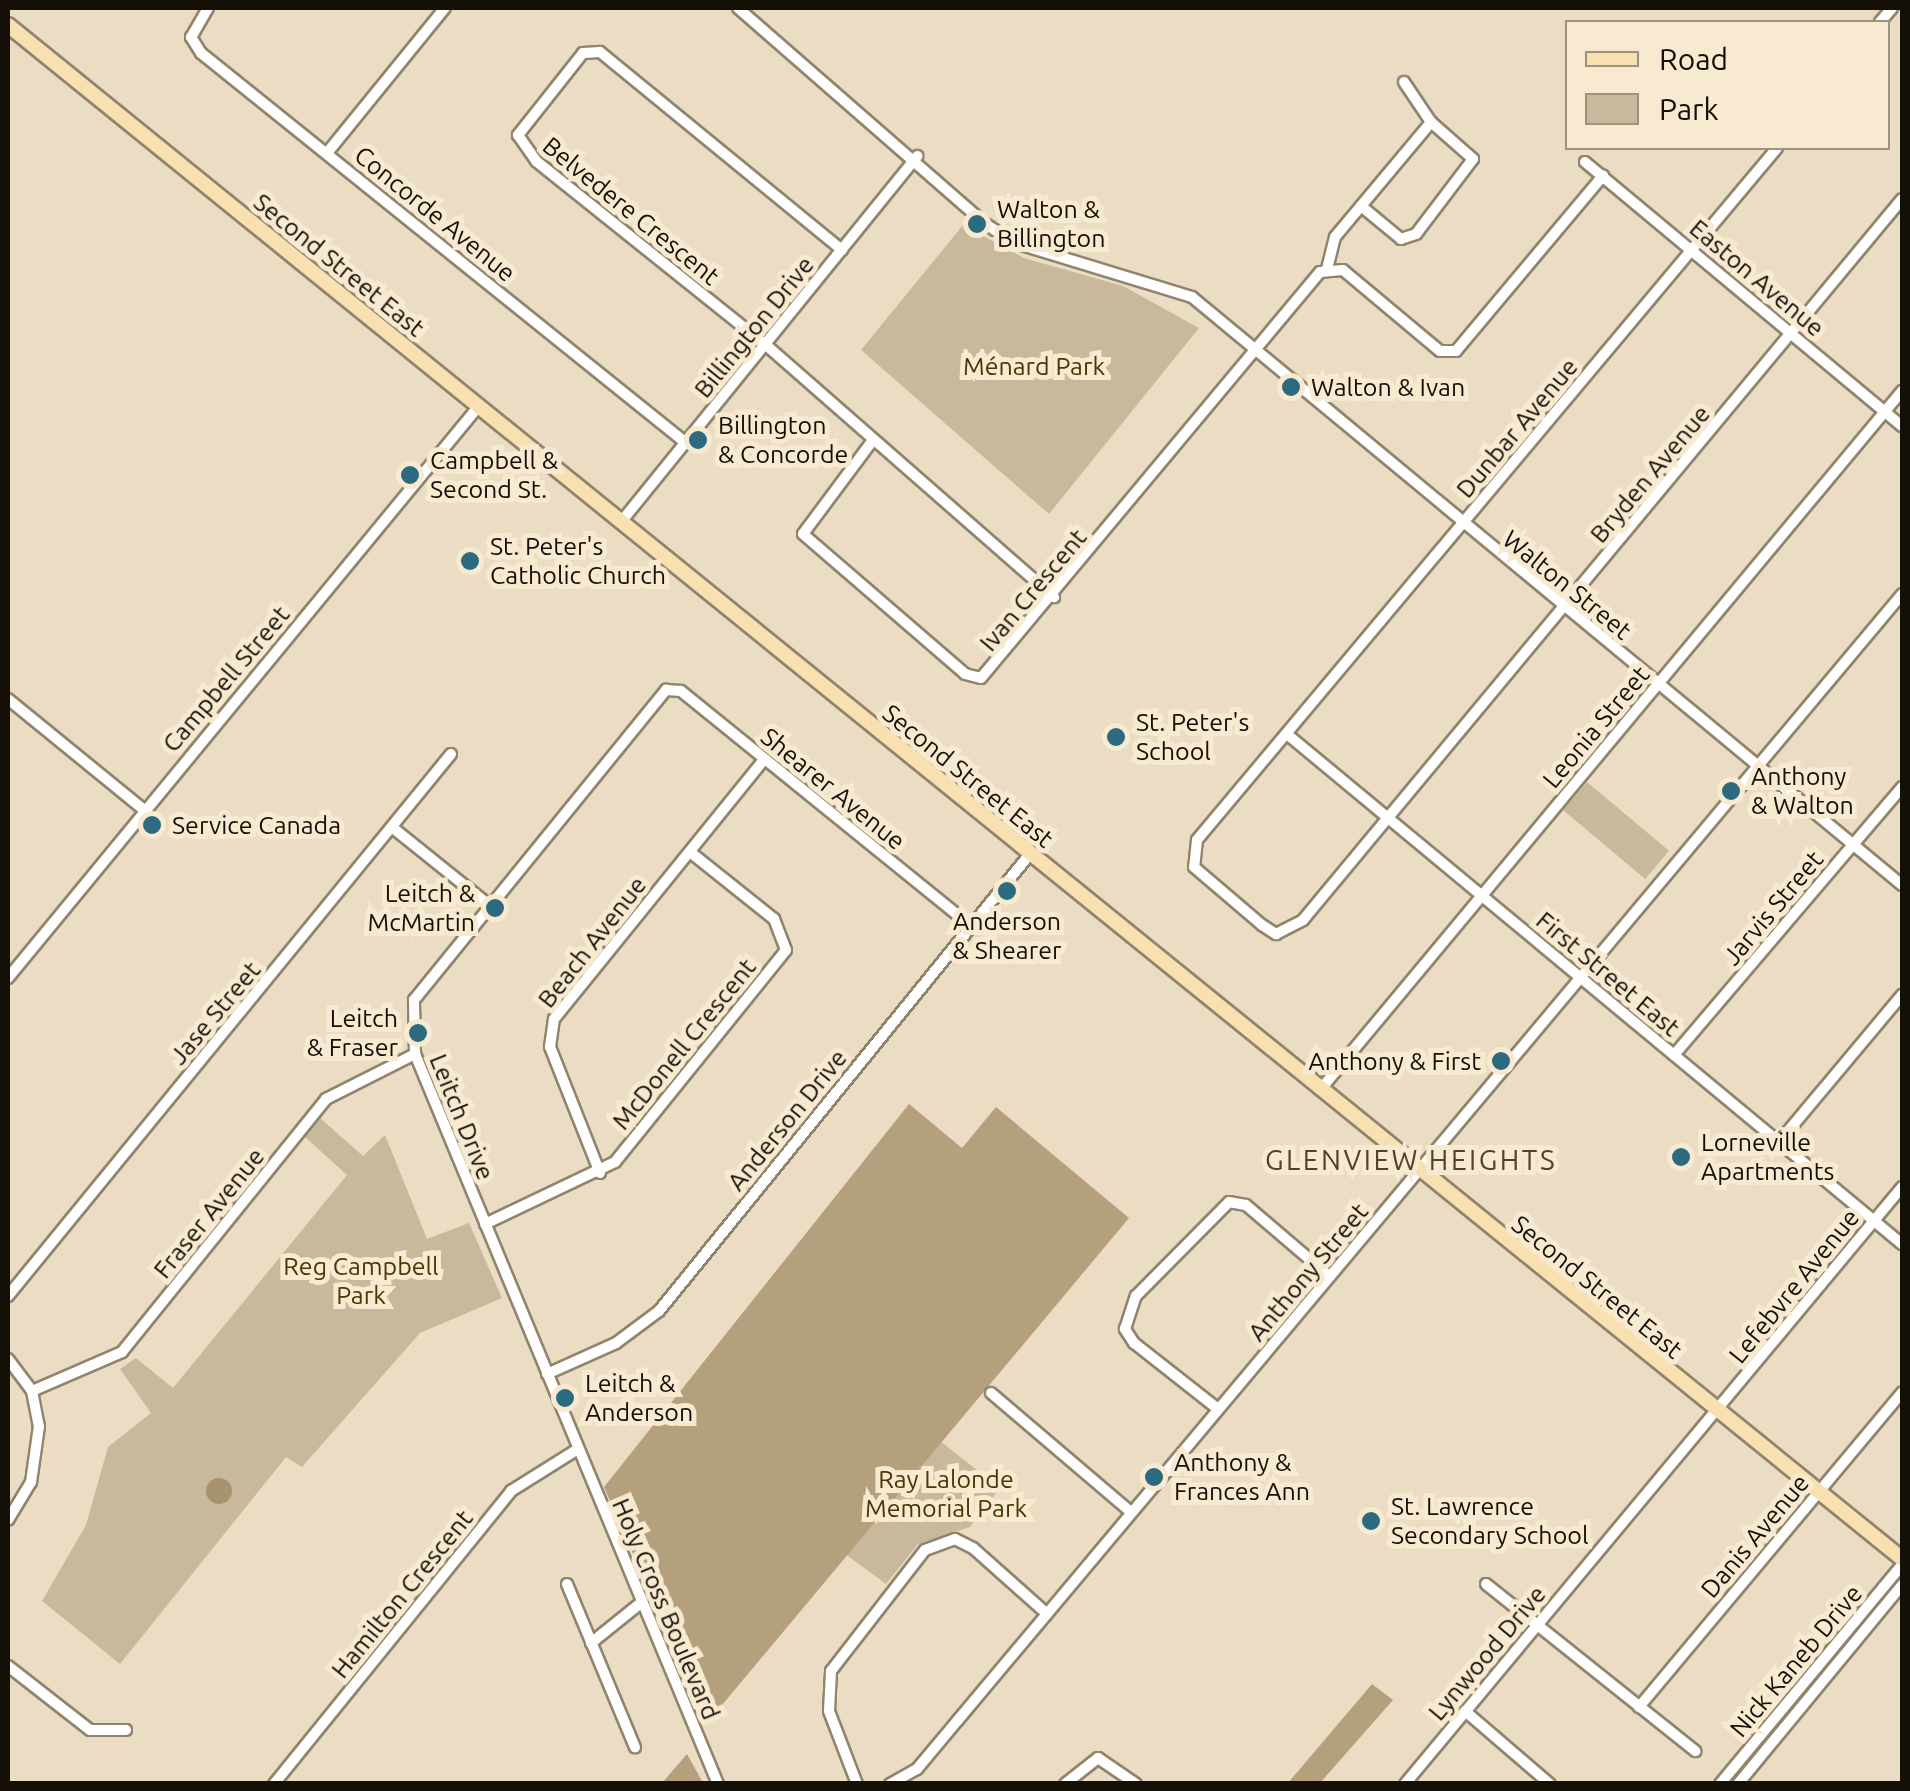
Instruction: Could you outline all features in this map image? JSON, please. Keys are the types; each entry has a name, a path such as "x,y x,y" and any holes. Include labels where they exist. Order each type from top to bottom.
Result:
{"main road":[{"name":"Second Street East","path":"8,25 1902,1562"}],"street":[{"name":"Concorde Avenue","path":"208,8 191,36 201,53 686,444"},
{"path":"327,152 445,8"},
{"path":"738,8 1015,243 1179,291 1256,350"},
{"name":"Belvedere Crescent","path":"842,250 600,52 583,53 527,123 522,149 766,345 870,444 1054,597"},
{"path":"1361,206 1402,239 1469,173 1474,159 1431,122 1404,82"},
{"name":"Ivan Crescent","path":"870,444 806,520 810,547 976,680 1054,597 1327,269 1335,236 1431,122"},
{"name":"Dunbar Avenue","path":"1388,818 1290,932 1262,925 1189,854 1775,150"},
{"name":"Billington Drive","path":"621,522 917,156"},
{"name":"Easton Avenue","path":"1585,162 1902,426"},
{"path":"1327,269 1343,270 1440,351 1456,351 1602,176"},
{"name":"Bryden Avenue","path":"1388,818 1902,199"},
{"name":"Walton Street","path":"1256,350 1462,525 1902,885"},
{"name":"Leonia Street","path":"1320,1090 1902,391"},
{"name":"Campbell Street","path":"8,978 478,407"},
{"name":"Anthony Street","path":"890,1784 916,1769 1902,594"},
{"name":"Shearer Avenue","path":"666,690 681,692 972,926"},
{"name":"Leitch Drive","path":"578,1449 414,1054 414,1000 488,904 666,690"},
{"path":"8,699 144,810"},
{"name":"First Street East","path":"1288,735 1902,1244"},
{"name":"Jase Street","path":"8,1296 451,754"},
{"name":"Beach Avenue","path":"600,1174 548,1033 764,760"},
{"name":"Jarvis Street","path":"1674,1056 1902,787"},
{"path":"393,828 488,904"},
{"name":"McDonell Crescent","path":"485,1224 600,1174 786,950 774,919 690,852"},
{"name":"Anderson Drive","path":"547,1374 616,1343 659,1311 1030,855"},
{"path":"1779,1142 1902,995"},
{"name":"Fraser Avenue","path":"32,1392 122,1352 326,1100 414,1054"},
{"name":"Lefebvre Avenue","path":"1717,1411 1902,1187"},
{"path":"1218,1410 1134,1343 1125,1329 1136,1296 1229,1202 1246,1204 1329,1276"},
{"path":"8,1359 32,1392 32,1482 8,1520"},
{"name":"Danis Avenue","path":"1638,1706 1902,1392"},
{"path":"991,1393 1131,1512"},
{"name":"Lynwood Drive","path":"1405,1784 1717,1411"},
{"name":"Holy Cross Boulevard","path":"578,1449 718,1784"},
{"name":"Hamilton Crescent","path":"274,1784 511,1491 578,1449"},
{"path":"857,1784 829,1711 831,1671 925,1550 955,1540 972,1548 1047,1614"},
{"name":"Nick Kaneb Drive","path":"1720,1784 1902,1562"},
{"path":"566,1584 635,1748"},
{"path":"1486,1584 1695,1751"},
{"name":"Nick Kaneb Drive","path":"1738,1784 1902,1585"},
{"path":"591,1643 642,1602"},
{"path":"8,1666 90,1730 126,1730"},
{"path":"1465,1711 1550,1784"},
{"path":"1065,1784 1099,1758 1136,1784"}],"green space":[{"name":"Ménard Park","path":"963,225 1024,258 1123,286 1199,328 1049,514 861,350"},
{"path":"1587,782 1669,851 1645,879 1563,810"},
{"name":"Reg Campbell Park","path":"320,1118 363,1156 385,1135 427,1239 469,1223 502,1298 420,1333 302,1467 286,1457 120,1664 42,1601 86,1525 108,1447 151,1413 120,1369 136,1358 173,1388 347,1175 305,1137"},
{"name":"Ray Lalonde Memorial Park","path":"940,1441 1000,1488 970,1527 918,1544 886,1584 845,1554"}],"shaded area":[{"path":"909,1104 962,1148 996,1107 1129,1218 707,1723 604,1487"},
{"path":"219,1478 228,1482 232,1491 228,1500 219,1504 210,1500 206,1491 210,1482"},
{"path":"1372,1684 1393,1700 1320,1783 1288,1783"},
{"path":"687,1754 703,1783 662,1783"}],"place":[{"name":"Walton & Billington","path":"977,224"},
{"name":"Walton & Ivan","path":"1291,387"},
{"name":"Billington & Concorde","path":"698,440"},
{"name":"Campbell & Second St.","path":"410,475"},
{"name":"St. Peter's Catholic Church","path":"470,561"},
{"name":"St. Peter's School","path":"1116,737"},
{"name":"Anthony & Walton","path":"1731,791"},
{"name":"Service Canada","path":"152,825"},
{"name":"Anderson & Shearer","path":"1007,891"},
{"name":"Leitch & McMartin","path":"495,908"},
{"name":"Leitch & Fraser","path":"418,1033"},
{"name":"Anthony & First","path":"1501,1061"},
{"name":"Lorneville Apartments","path":"1681,1157"},
{"name":"Leitch & Anderson","path":"565,1398"},
{"name":"Anthony & Frances Ann","path":"1154,1477"},
{"name":"St. Lawrence Secondary School","path":"1371,1521"}],"district":[{"name":"GLENVIEW HEIGHTS","path":"1411,1160"}]}
